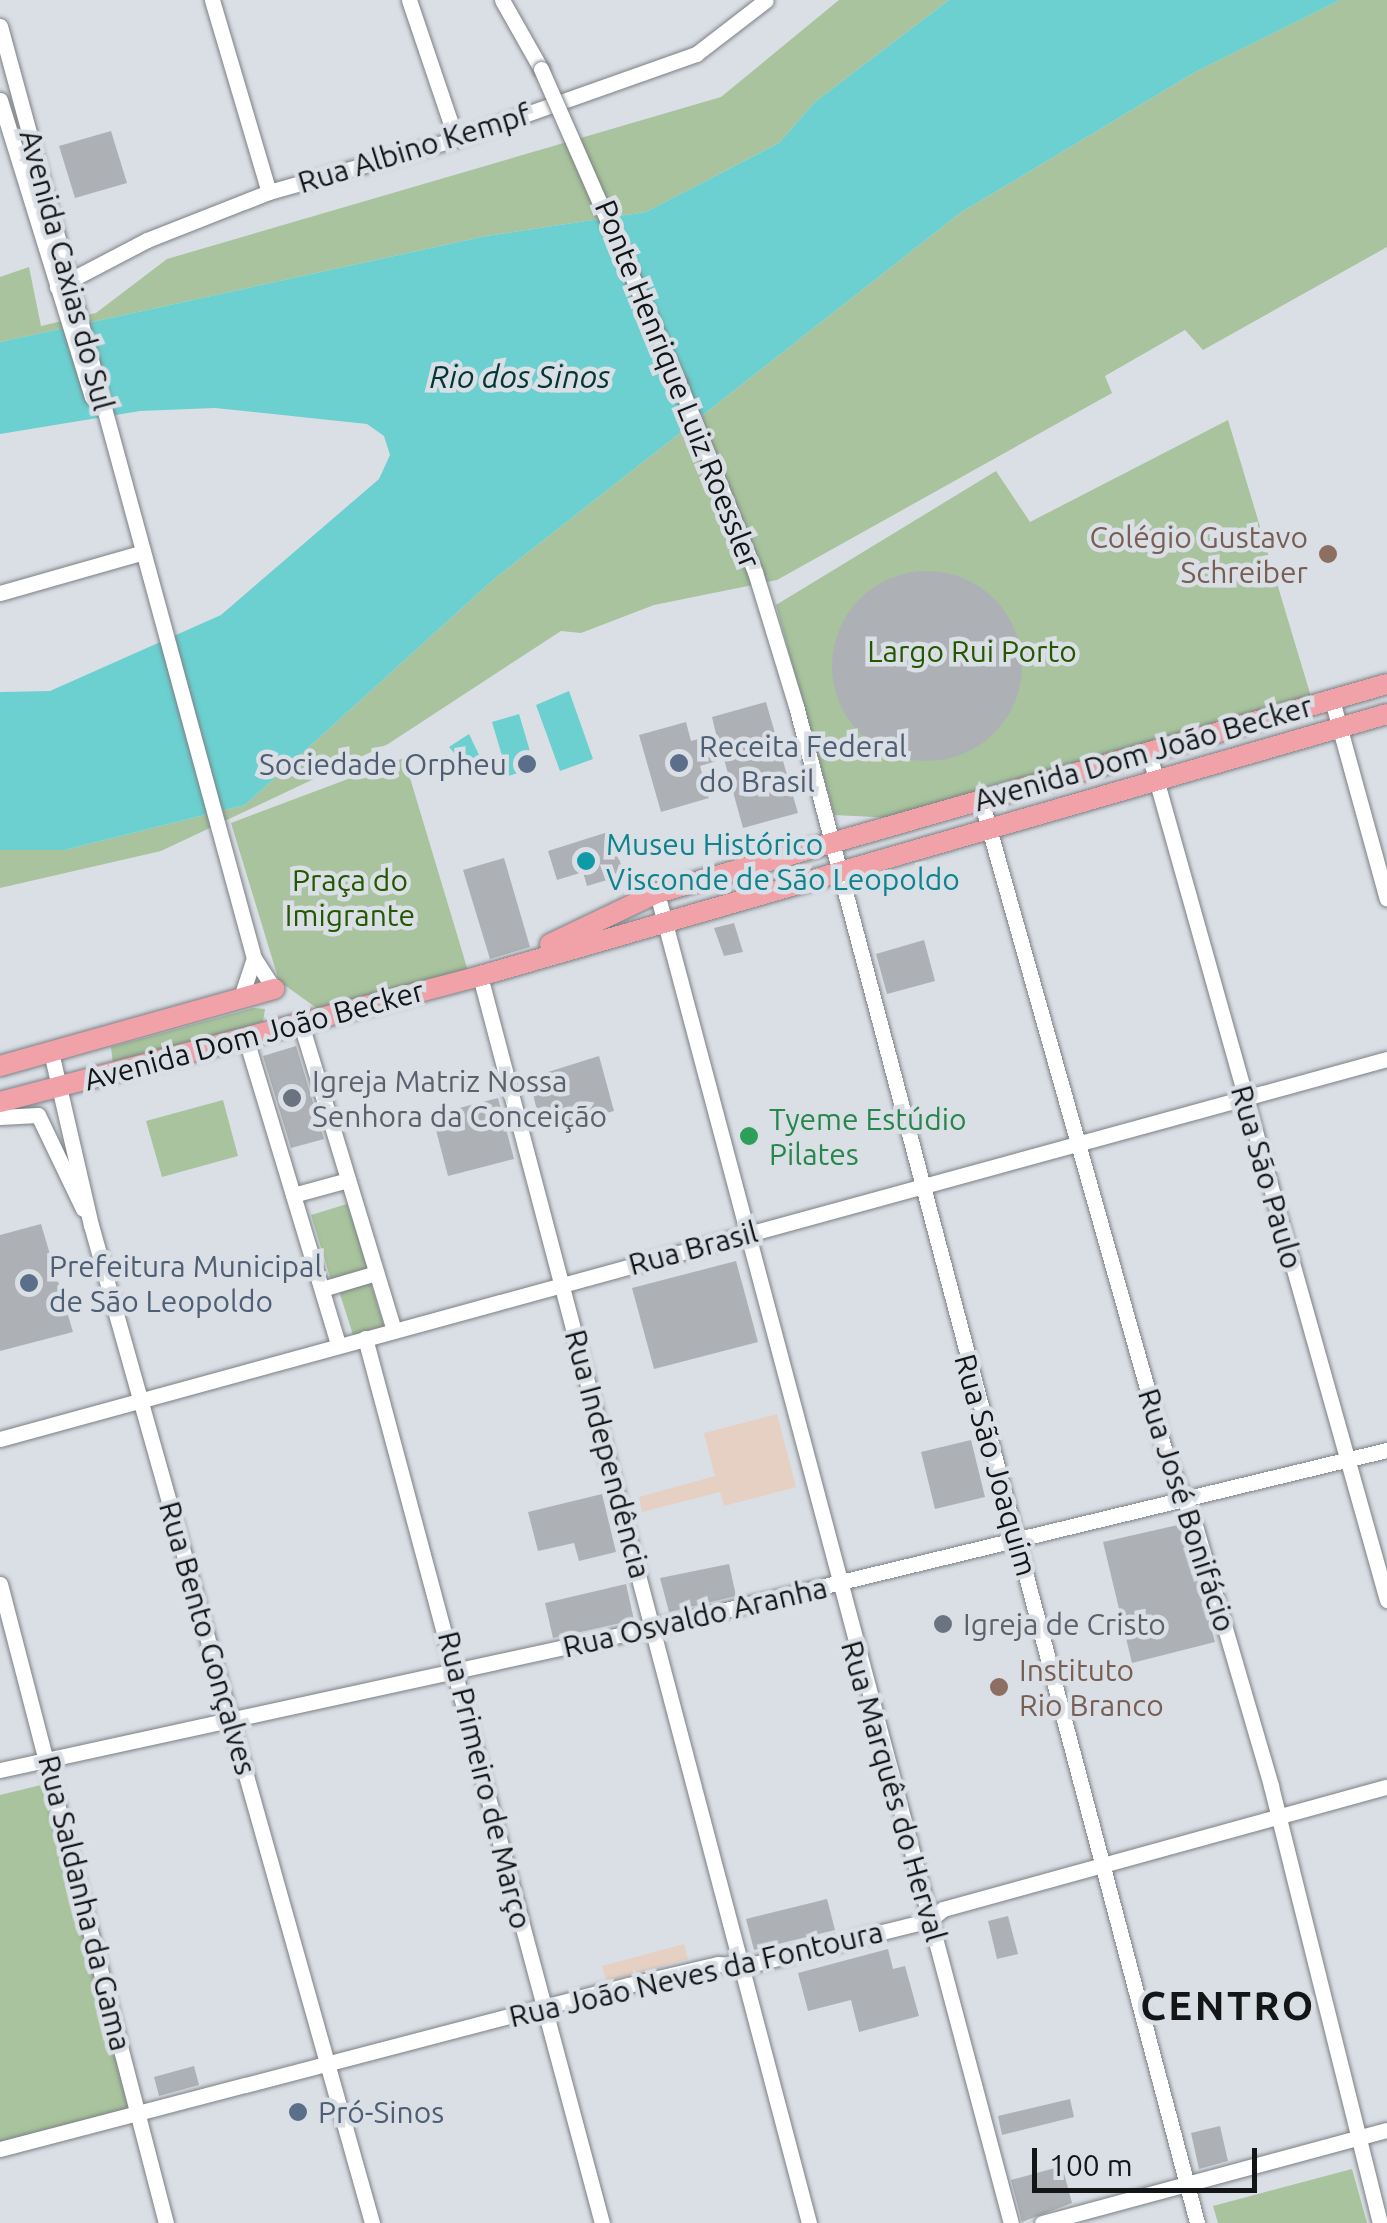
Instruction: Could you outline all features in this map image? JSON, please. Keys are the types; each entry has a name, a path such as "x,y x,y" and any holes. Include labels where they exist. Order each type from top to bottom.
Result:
{"main road":[{"name":"Avenida Dom João Becker","path":"507,967 657,894 1387,684"},
{"name":"Avenida Dom João Becker","path":"0,1102 480,976 988,823 1387,714"},
{"name":"Avenida Dom João Becker","path":"0,1066 274,989"},
{"path":"274,989 300,1021"},
{"path":"245,1036 274,1014 274,989"},
{"path":"80,1044 94,1050 95,1076"},
{"path":"0,1093 26,1094"}],"street":[{"path":"212,0 269,192"},
{"path":"410,0 456,139"},
{"name":"Ponte Henrique Luiz Roessler","path":"502,0 541,69 719,479 796,706"},
{"name":"Rua Albino Kempf","path":"64,284 147,240 269,192 456,139 696,54 766,0"},
{"name":"Avenida Caxias do Sul","path":"0,26 64,284"},
{"name":"Avenida Caxias do Sul","path":"0,100 75,321 254,958 274,989"},
{"path":"0,594 140,554"},
{"path":"1332,700 1386,895"},
{"name":"Rua São Joaquim","path":"796,706 918,1187 1106,1864 1197,2223"},
{"name":"Rua São Paulo","path":"1149,754 1387,1600"},
{"name":"Rua José Bonifácio","path":"981,800 1278,1814 1380,2223"},
{"name":"Rua Marquês do Herval","path":"657,894 836,1585 1012,2223"},
{"path":"240,1000 254,958"},
{"name":"Rua Independência","path":"480,976 746,1966 809,2223"},
{"path":"300,1021 394,1330"},
{"path":"245,1036 338,1345"},
{"name":"Rua Bento Gonçalves","path":"51,1052 90,1225 233,1720 372,2223"},
{"name":"Rua Brasil","path":"0,1439 1387,1059"},
{"path":"0,1117 38,1115 90,1225"},
{"path":"293,1196 348,1180"},
{"path":"322,1289 376,1273"},
{"name":"Rua Primeiro de Março","path":"364,1338 458,1670 542,2008 602,2223"},
{"name":"Rua Osvaldo Aranha","path":"0,1770 655,1628 1387,1450"},
{"name":"Rua Saldanha da Gama","path":"0,1584 166,2223"},
{"name":"Rua João Neves da Fontoura","path":"0,2149 718,1964 746,1966 930,1920 943,1909 1387,1787"},
{"path":"1042,2223 1387,2130"}],"shaded area":[{"path":"777,1414 796,1487 724,1506 720,1492 642,1512 639,1497 715,1476 704,1433"},
{"path":"684,1944 688,1959 606,1981 602,1966"}],"green space":[{"path":"839,0 949,0 815,102 779,143 646,212 486,236 0,342 0,277 29,267 41,326 96,313 167,259 721,97"},
{"path":"1340,0 1387,0 1387,247 1203,350 1185,330 1105,376 1112,393 777,580 654,605 581,633 561,631 388,744 161,851 0,888 0,850 65,850 245,805 494,579 960,213 1195,72"},
{"name":"Largo Rui Porto","path":"1228,420 1312,700 894,818 834,815 776,605 996,471 1030,522"},
{"name":"Praça do Imigrante","path":"404,758 468,971 322,1012 279,981 231,823"},
{"path":"253,1008 265,1009 263,1022 113,1065 111,1047"},
{"path":"223,1100 238,1156 162,1177 146,1121"},
{"path":"347,1204 368,1268 331,1280 311,1215"},
{"path":"369,1278 385,1329 354,1338 338,1288"},
{"path":"45,1784 131,2113 0,2146 0,1795"},
{"path":"1352,2169 1367,2223 1218,2223 1213,2206"}],"water":[{"name":"Rio dos Sinos","path":"949,0 1340,0 1195,72 960,213 494,579 245,805 65,850 0,850 0,692 50,691 221,615 379,479 390,455 384,436 367,424 215,408 140,411 0,434 0,342 486,236 646,212 779,143 815,102"},
{"path":"569,691 593,759 560,771 536,705"},
{"path":"519,714 535,768 508,776 492,722"},
{"path":"469,734 482,761 473,775 449,747"}],"building":[{"path":"111,131 127,183 75,198 59,146"},
{"path":"927,571 964,578 994,599 1015,629 1022,666 1015,703 994,733 964,754 927,761 890,754 860,733 839,703 832,666 839,629 860,599 890,578"},
{"name":"Receita Federal do Brasil","path":"766,702 798,813 743,828 724,759 700,766 709,798 661,812 639,735 686,722 691,741 716,734 712,717"},
{"name":"Museu Histórico Visconde de São Leopoldo","path":"611,831 624,875 587,886 583,872 557,880 548,851"},
{"path":"504,858 530,947 490,959 463,870"},
{"path":"734,923 743,952 724,956 714,928"},
{"path":"924,940 935,981 887,994 876,954"},
{"name":"Igreja Matriz Nossa Senhora da Conceição","path":"296,1046 324,1139 291,1148 263,1056"},
{"path":"599,1056 614,1111 542,1131 529,1078"},
{"path":"498,1098 514,1159 448,1176 432,1115"},
{"name":"Prefeitura Municipal de São Leopoldo","path":"41,1224 73,1332 0,1351 0,1235"},
{"path":"736,1261 758,1342 654,1369 632,1288"},
{"path":"971,1440 985,1497 935,1509 921,1452"},
{"path":"602,1494 616,1552 579,1561 574,1543 538,1551 528,1512"},
{"path":"1182,1524 1215,1642 1132,1663 1103,1542"},
{"path":"729,1564 736,1596 669,1612 660,1578"},
{"path":"626,1584 634,1620 553,1638 545,1603"},
{"path":"827,1899 835,1930 754,1950 746,1919"},
{"path":"1008,1916 1018,1954 997,1959 988,1921"},
{"path":"888,1949 893,1969 905,1966 919,2016 859,2032 851,2000 808,2011 798,1973"},
{"path":"194,2066 199,2085 159,2096 154,2077"},
{"path":"1070,2099 1074,2117 1002,2135 998,2116"},
{"path":"1220,2126 1228,2161 1199,2169 1191,2133"},
{"path":"1062,2166 1072,2203 1022,2222 1011,2180"}],"place":[{"name":"Colégio Gustavo Schreiber","path":"1328,554"},
{"name":"Receita Federal do Brasil","path":"679,763"},
{"name":"Sociedade Orpheu","path":"527,764"},
{"name":"Museu Histórico Visconde de São Leopoldo","path":"586,861"},
{"name":"Igreja Matriz Nossa Senhora da Conceição","path":"292,1098"},
{"name":"Tyeme Estúdio Pilates","path":"749,1136"},
{"name":"Prefeitura Municipal de São Leopoldo","path":"29,1283"},
{"name":"Igreja de Cristo","path":"943,1624"},
{"name":"Instituto Rio Branco","path":"999,1687"},
{"name":"Pró-Sinos","path":"298,2112"}],"district":[{"name":"CENTRO","path":"1228,2006"}]}
